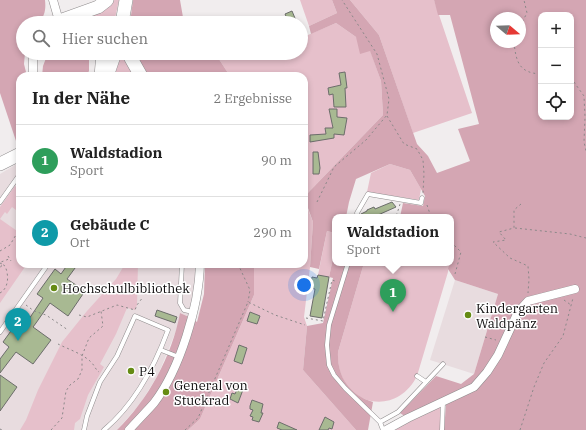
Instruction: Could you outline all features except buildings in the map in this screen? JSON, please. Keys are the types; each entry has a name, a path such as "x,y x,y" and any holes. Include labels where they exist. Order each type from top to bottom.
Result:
{"main road":[{"path":"76,16 98,7 107,0"},
{"path":"123,16 126,0"},
{"path":"101,72 102,60"},
{"path":"108,72 113,60"},
{"path":"132,60 139,72"},
{"path":"0,164 16,156"}],"street":[{"path":"53,0 59,16"},
{"path":"33,60 34,72"},
{"path":"129,430 154,402 168,380 179,356 193,312 200,268"},
{"path":"384,430 474,387 487,372 498,355 518,312 528,301 575,289"}],"lane":[{"path":"0,202 16,180"},
{"path":"357,214 368,194 421,203 422,198"},
{"path":"347,266 329,325 327,345 329,365 334,375 345,388 380,422 384,430"},
{"path":"0,332 45,268"},
{"path":"182,268 180,303 184,310 193,312"},
{"path":"84,430 87,416 100,382 117,356 135,316 168,330 161,350 140,389 128,406 104,430"},
{"path":"161,350 179,356"},
{"path":"380,422 398,412 443,364"},
{"path":"417,376 426,382"},
{"path":"442,430 443,402"}],"path":[{"path":"317,202 334,167 366,140 387,115 389,99 377,54 342,0"},
{"path":"524,0 526,12"},
{"path":"514,48 515,57 522,69 532,74 538,74"},
{"path":"574,82 584,96 584,142 586,151"},
{"path":"387,115 404,144 417,149 423,160 424,174 422,198 430,214"},
{"path":"514,228 514,210 521,204"},
{"path":"398,214 399,209"},
{"path":"528,301 528,266 510,258 493,242 506,240 498,232 514,228 570,234 586,238"},
{"path":"0,251 10,245 16,235"},
{"path":"454,245 462,252 455,274"},
{"path":"8,256 11,261"},
{"path":"0,269 1,262 9,258"},
{"path":"0,294 4,290 7,282 6,268 1,264"},
{"path":"186,430 198,418 248,302 250,290 240,268"},
{"path":"306,318 322,321 332,280"},
{"path":"520,430 534,387 544,363 563,336 572,306 575,289"},
{"path":"79,315 87,317 117,305 135,310 143,297"},
{"path":"21,302 34,311 46,315 68,330"},
{"path":"248,302 275,315 305,325"},
{"path":"50,430 62,418 66,391 70,385 78,379 82,370 82,356 89,338 103,326 101,311"},
{"path":"485,337 504,343"},
{"path":"58,344 82,356 92,363 95,370 105,375"}],"shaded area":[{"path":"0,0 45,0 43,16 16,16 16,60 24,60 26,72 16,72 16,141 0,93"},
{"path":"112,0 119,0 116,16 82,16"},
{"path":"133,0 180,0 183,16 131,16"},
{"path":"300,0 332,0 337,13 309,26 308,16 306,16"},
{"path":"332,0 350,0 379,35 417,144 428,156 437,173 470,161 458,129 479,124 450,15 438,15 434,0 586,0 586,430 444,430 446,405 444,400 406,417 400,413 436,376 461,384 474,374 498,294 455,280 448,269 448,266 454,266 454,214 401,214 403,203 423,206 425,196 410,170 390,164 356,179 347,214 332,214 332,232 327,231 319,269 310,267 313,222 308,208 308,193 383,115 381,81 370,51 360,54 356,37 336,23 311,34 309,26 337,13"},
{"path":"350,0 434,0 472,113 413,133 379,35"},
{"path":"336,23 356,37 370,50 381,81 383,115 308,193 308,72 227,72 220,60 308,60 308,35"},
{"path":"45,60 89,60 88,72 42,72"},
{"path":"120,60 127,60 136,72 115,72"},
{"path":"136,60 220,60 227,72 143,72"},
{"path":"16,164 16,268 196,268 197,275 189,317 180,313 178,326 158,375 140,404 117,430 0,430 0,174"},
{"path":"390,164 410,170 421,189 419,200 367,192 371,173"},
{"path":"16,187 16,210 12,207 7,214 5,212 0,219 0,207"},
{"path":"308,209 313,222 310,267 304,317 307,326 303,370 356,430 188,430 200,419 254,295 254,268 308,268"},
{"path":"0,219 16,230 16,268 24,268 0,303"},
{"path":"327,231 332,232 332,263 329,277 318,275"},
{"path":"332,263 332,266 363,266 338,352 338,361 342,377 351,389 357,395 373,402 368,430 356,430 303,370 307,326 323,323 333,278 329,277"},
{"path":"363,266 449,266 417,376 407,390 395,398 381,402 368,400 356,394 346,384 340,370 338,352"},
{"path":"123,268 138,268 137,305 135,310 127,308 116,334 100,364 104,367 88,395 80,419 75,423 74,430 20,430 62,342 116,279"},
{"path":"205,268 254,268 254,295 200,419 188,430 117,430 139,405 157,376 171,345 180,313 197,322 204,294"},
{"name":"Kindergarten Waldpänz","path":"455,280 498,294 474,374 430,360"},
{"path":"440,406 440,430 392,430"}],"place":[{"name":"Hochschulbibliothek","path":"54,288"},
{"name":"Waldstadion","path":"393,312"},
{"name":"Kindergarten Waldpänz","path":"468,315"},
{"name":"Gebäude C","path":"18,341"},
{"name":"P4","path":"131,371"},
{"name":"General von Stuckrad","path":"166,392"}]}
